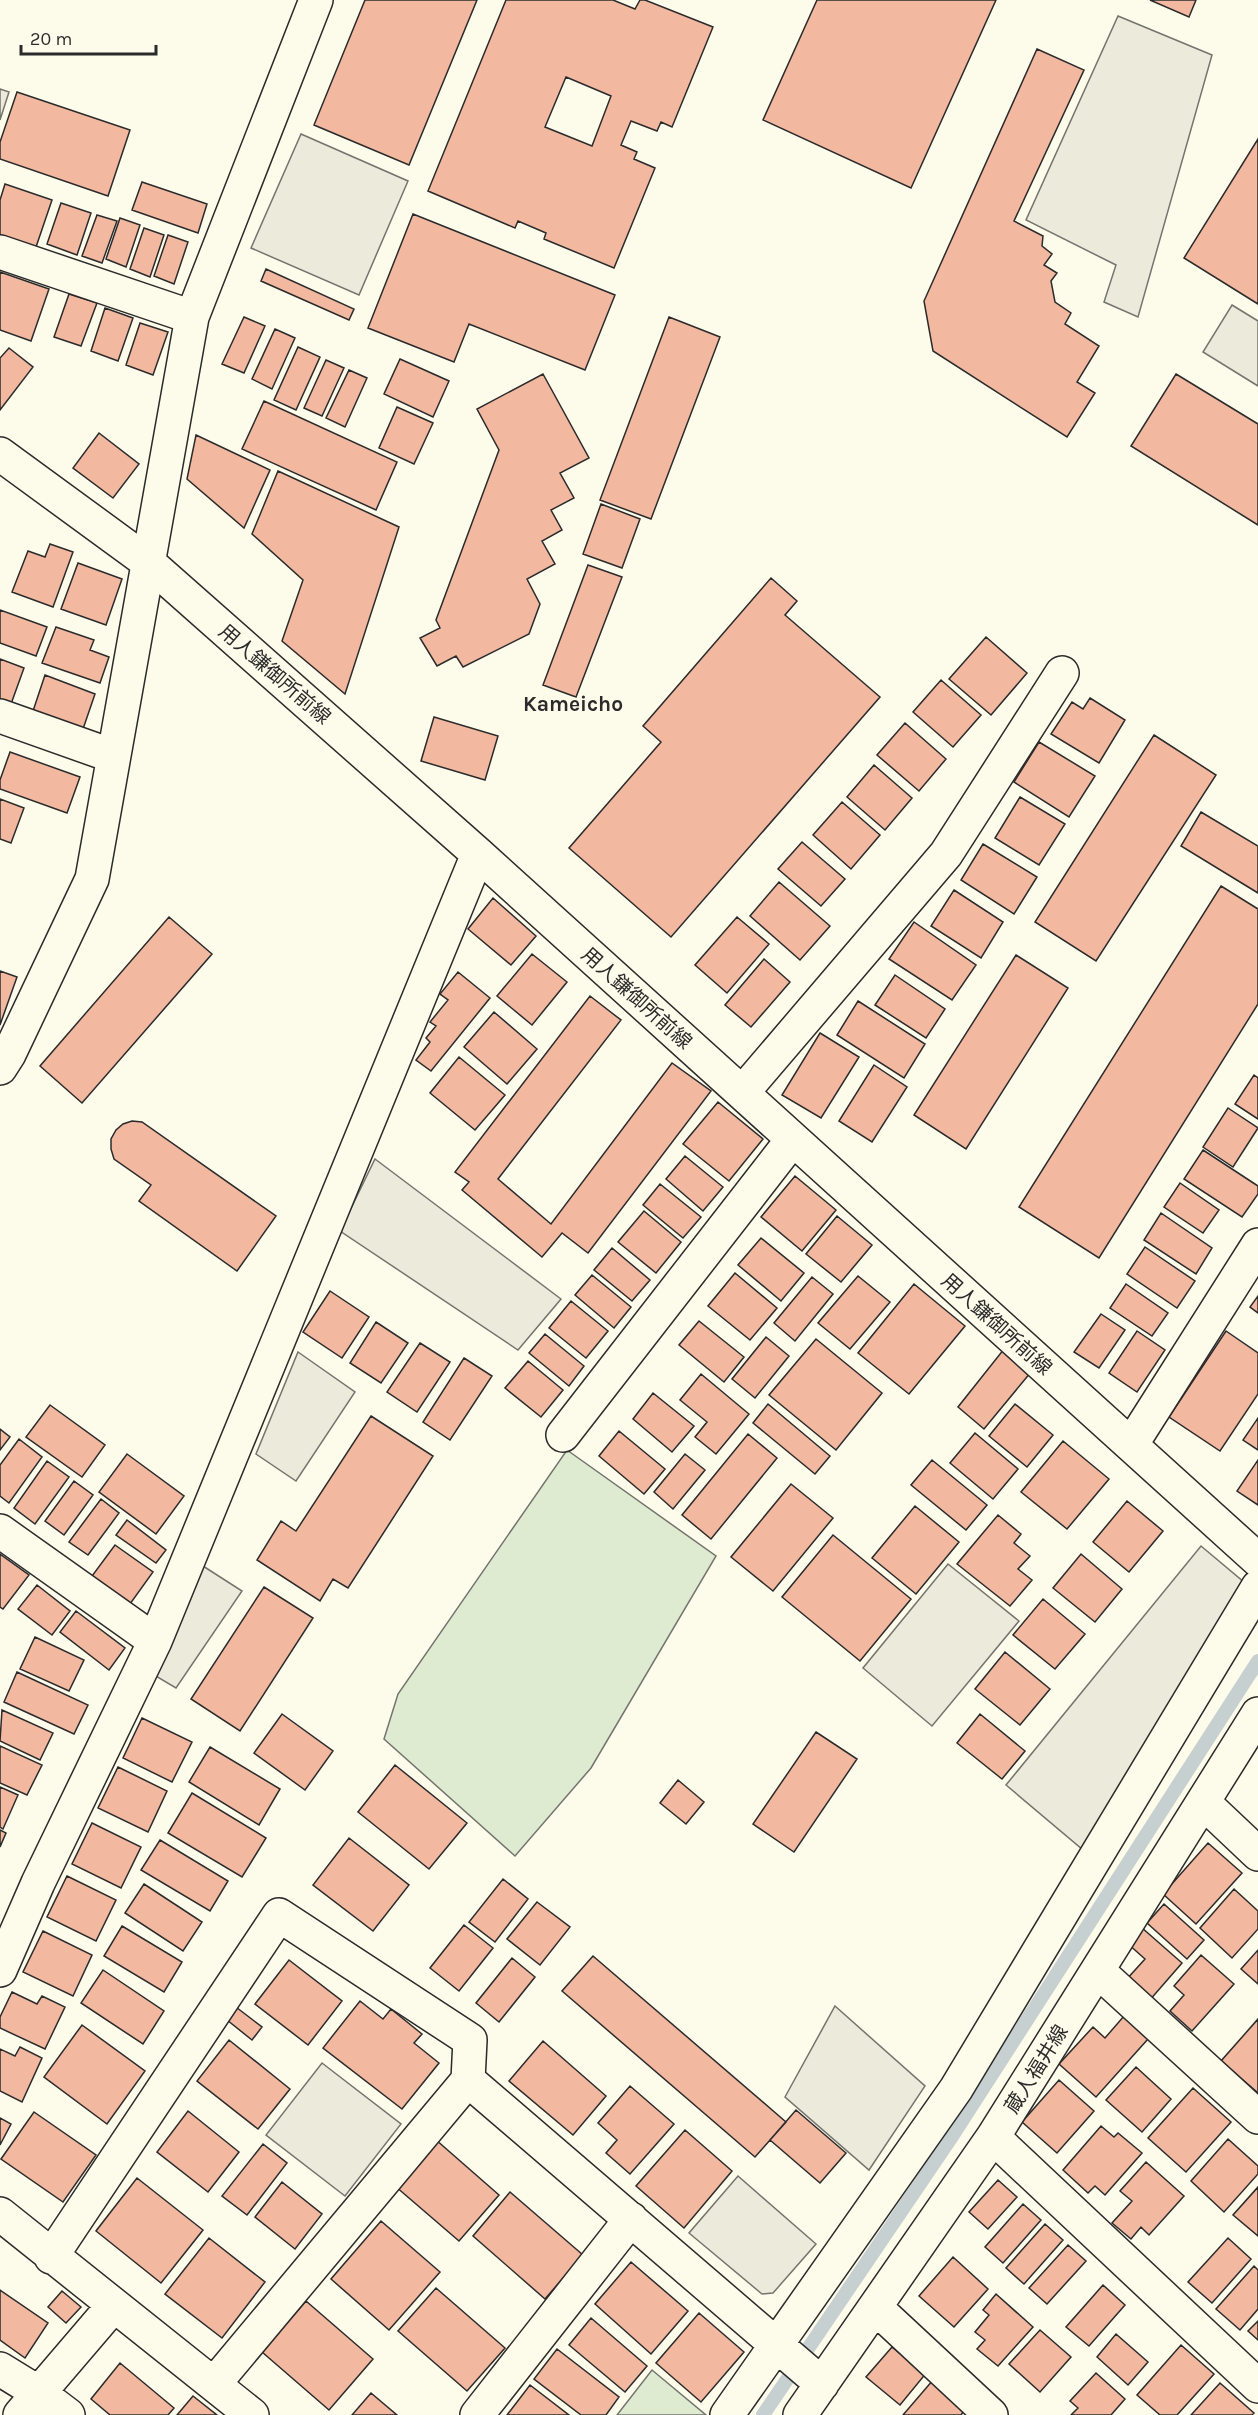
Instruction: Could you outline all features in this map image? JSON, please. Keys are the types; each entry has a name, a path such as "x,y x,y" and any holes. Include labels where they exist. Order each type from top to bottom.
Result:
{"street":[{"path":"3,1058 92,879 192,317 316,0"},
{"path":"0,252 192,317"},
{"name":"用人鎌御所前線","path":"0,454 149,562 478,854 1258,1560"},
{"path":"742,1093 946,854 1062,673"},
{"path":"0,716 113,756"},
{"path":"0,1970 38,1883 155,1641 478,854"},
{"path":"563,1435 793,1139"},
{"path":"1131,1445 1258,1245"},
{"path":"0,1531 155,1641"},
{"path":"727,2415 800,2365 956,2089 1258,1587"},
{"name":"蔵人福井線","path":"800,2415 800,2365 876,2308 993,2137 1258,1714"},
{"path":"1203,1802 1258,1854"},
{"path":"51,2257 279,1915 470,2040 468,2080 214,2384"},
{"path":"1098,1971 1258,2117"},
{"path":"468,2080 800,2365"},
{"path":"993,2137 1258,2386"},
{"path":"0,2214 51,2257 252,2415"},
{"path":"477,2415 631,2219"},
{"path":"29,2404 114,2305"},
{"path":"876,2308 991,2415"},
{"path":"0,2369 29,2404 68,2415"}],"green space":[{"path":"567,1450 716,1556 591,1768 515,1856 384,1739 398,1694"},
{"path":"652,2370 706,2415 617,2415"}],"shaded area":[{"path":"1118,16 1212,55 1138,317 1104,302 1116,265 1026,220"},
{"path":"0,89 9,92 0,120"},
{"path":"301,134 408,181 359,295 251,248"},
{"path":"1232,305 1258,321 1258,386 1203,352"},
{"path":"375,1159 561,1299 518,1350 340,1231"},
{"path":"298,1352 355,1392 296,1481 256,1454"},
{"path":"1201,1546 1245,1583 1082,1849 1006,1785"},
{"path":"948,1564 1019,1621 932,1726 863,1668"},
{"path":"203,1566 242,1591 176,1688 154,1675"},
{"path":"835,2006 925,2086 869,2170 785,2097"},
{"path":"322,2063 401,2124 345,2196 266,2135"},
{"path":"738,2176 816,2244 773,2293 762,2294 689,2233"}],"building":[{"path":"365,0 477,0 409,165 314,125"},
{"path":"506,0 613,0 635,9 640,0 645,0 713,27 672,127 661,122 657,131 631,121 621,145 637,152 634,159 655,168 614,268 544,239 546,233 518,221 515,228 428,191","holes":["566,77 611,96 592,146 545,127"]},
{"path":"817,0 996,0 911,188 763,120"},
{"path":"1150,0 1196,0 1189,17"},
{"path":"1037,49 1084,70 1014,221 1043,236 1042,246 1052,254 1044,265 1057,273 1051,281 1055,302 1071,313 1065,324 1099,346 1077,382 1095,393 1067,437 933,351 924,301"},
{"path":"17,92 130,130 108,196 0,159 0,142"},
{"path":"1258,139 1258,304 1184,258"},
{"path":"142,182 207,204 198,233 132,210"},
{"path":"5,184 52,200 36,247 0,235 0,200"},
{"path":"61,203 91,213 77,255 47,244"},
{"path":"413,214 615,295 585,370 469,324 454,362 368,328"},
{"path":"97,215 117,221 102,263 82,256"},
{"path":"120,218 140,225 126,267 106,259"},
{"path":"144,228 164,235 150,277 130,269"},
{"path":"168,235 188,242 174,284 154,276"},
{"path":"266,269 354,309 349,320 261,281"},
{"path":"0,272 49,289 31,341 0,330"},
{"path":"69,294 97,303 81,346 54,337"},
{"path":"105,308 133,318 118,361 91,351"},
{"path":"244,317 265,326 244,373 222,364"},
{"path":"669,317 720,337 651,519 600,500"},
{"path":"140,323 168,332 153,375 126,365"},
{"path":"275,329 295,338 272,389 252,379"},
{"path":"298,347 320,357 296,410 274,400"},
{"path":"9,348 33,367 0,410 0,358"},
{"path":"400,359 449,381 433,417 384,394"},
{"path":"326,360 344,368 322,416 304,408"},
{"path":"349,370 367,378 345,427 326,418"},
{"path":"543,374 589,458 560,473 574,498 551,510 562,530 542,541 555,564 527,579 540,604 529,634 463,667 456,656 437,666 420,638 440,628 436,620 499,450 477,409"},
{"path":"1176,374 1258,424 1258,525 1131,446"},
{"path":"264,401 397,462 376,510 242,449"},
{"path":"397,407 433,423 414,464 379,448"},
{"path":"99,433 139,464 113,498 73,468"},
{"path":"196,435 270,470 244,528 187,479"},
{"path":"278,471 399,527 345,694 282,641 303,580 252,534"},
{"path":"601,504 640,519 622,568 583,554"},
{"path":"50,544 73,552 53,607 12,592 28,551 45,557"},
{"path":"78,563 122,579 106,625 61,609"},
{"path":"588,565 622,577 576,697 543,685"},
{"path":"771,578 797,601 785,615 880,697 671,937 569,848 661,742 643,726"},
{"path":"0,610 47,627 36,656 0,643"},
{"path":"56,627 94,640 90,650 109,657 100,683 42,663"},
{"path":"986,637 1027,673 991,715 949,679"},
{"path":"0,659 24,668 11,704 0,700"},
{"path":"45,675 95,694 83,729 33,711"},
{"path":"941,680 981,715 953,747 913,712"},
{"path":"1090,698 1125,720 1099,763 1051,734 1072,702 1083,709"},
{"path":"434,717 498,736 485,780 421,761"},
{"path":"905,723 946,759 919,791 877,755"},
{"path":"1154,735 1216,775 1096,961 1035,922"},
{"path":"1039,742 1095,776 1069,817 1014,782"},
{"path":"10,752 80,777 67,813 0,789 0,780"},
{"path":"874,765 912,798 885,830 847,797"},
{"path":"1020,797 1065,824 1039,865 995,838"},
{"path":"0,799 24,808 11,843 0,839"},
{"path":"842,802 880,835 851,869 813,835"},
{"path":"1201,812 1258,846 1258,893 1181,846"},
{"path":"802,842 845,879 821,906 778,869"},
{"path":"983,844 1037,877 1014,914 961,880"},
{"path":"779,882 830,926 800,960 750,916"},
{"path":"1221,886 1258,909 1258,1004 1099,1258 1019,1207"},
{"path":"954,890 1003,922 981,958 931,926"},
{"path":"493,898 536,936 511,965 468,929"},
{"path":"169,917 212,954 82,1103 40,1066"},
{"path":"737,917 769,944 727,993 695,965"},
{"path":"914,922 976,965 952,1000 889,959"},
{"path":"532,954 567,982 532,1025 497,996"},
{"path":"1016,955 1068,988 966,1149 914,1115"},
{"path":"764,959 790,982 751,1027 725,1005"},
{"path":"0,971 17,977 0,1025"},
{"path":"458,972 490,998 431,1071 416,1060 430,1042 426,1038 436,1026 430,1022 448,1000 440,994"},
{"path":"895,975 945,1009 926,1038 875,1005"},
{"path":"590,996 621,1020 498,1179 551,1224 672,1063 711,1091 588,1253 562,1233 542,1257 462,1190 469,1182 455,1172"},
{"path":"858,1001 925,1044 904,1078 837,1035"},
{"path":"494,1012 537,1049 507,1084 464,1047"},
{"path":"820,1033 859,1057 821,1118 782,1095"},
{"path":"459,1057 505,1095 475,1130 430,1093"},
{"path":"874,1065 907,1087 872,1142 839,1121"},
{"path":"1254,1075 1258,1078 1258,1119 1235,1104"},
{"path":"718,1102 763,1139 729,1181 683,1144"},
{"path":"1228,1108 1258,1128 1233,1167 1203,1147"},
{"path":"132,1121 142,1122 276,1216 237,1271 139,1201 151,1185 114,1159 111,1149 111,1139 116,1130"},
{"path":"1203,1150 1258,1186 1258,1194 1242,1217 1184,1179"},
{"path":"685,1156 723,1187 703,1211 666,1179"},
{"path":"795,1176 836,1210 802,1251 761,1217"},
{"path":"1180,1183 1219,1210 1203,1233 1164,1207"},
{"path":"660,1184 701,1217 683,1238 643,1205"},
{"path":"644,1211 681,1242 656,1273 618,1242"},
{"path":"1161,1213 1212,1248 1196,1274 1144,1240"},
{"path":"837,1216 872,1245 841,1282 806,1254"},
{"path":"761,1238 804,1273 781,1301 738,1265"},
{"path":"1145,1247 1195,1281 1177,1308 1127,1274"},
{"path":"612,1248 650,1280 632,1301 594,1270"},
{"path":"735,1273 777,1308 750,1340 708,1306"},
{"path":"592,1275 631,1307 614,1328 575,1295"},
{"path":"858,1276 890,1302 850,1349 818,1323"},
{"path":"812,1277 833,1294 795,1341 774,1323"},
{"path":"914,1284 965,1326 909,1394 858,1353"},
{"path":"1126,1284 1168,1313 1152,1336 1110,1308"},
{"path":"330,1291 369,1317 342,1358 303,1332"},
{"path":"1258,1296 1258,1313 1250,1307"},
{"path":"571,1301 608,1331 586,1358 549,1328"},
{"path":"1101,1314 1125,1330 1099,1368 1074,1352"},
{"path":"699,1321 744,1357 724,1382 679,1345"},
{"path":"376,1322 408,1343 381,1383 350,1363"},
{"path":"1137,1331 1165,1350 1137,1392 1109,1373"},
{"path":"1226,1331 1258,1353 1258,1394 1220,1451 1169,1417"},
{"path":"545,1334 584,1366 569,1386 529,1353"},
{"path":"766,1337 789,1356 755,1398 732,1379"},
{"path":"816,1339 882,1393 836,1450 769,1395"},
{"path":"420,1343 450,1362 417,1412 387,1392"},
{"path":"1004,1349 1031,1372 984,1429 958,1407"},
{"path":"464,1358 492,1376 450,1440 423,1422"},
{"path":"528,1361 563,1390 541,1417 505,1388"},
{"path":"701,1374 749,1414 716,1454 695,1437 707,1422 680,1400"},
{"path":"653,1393 694,1426 672,1452 633,1419"},
{"path":"768,1404 830,1456 815,1474 753,1423"},
{"path":"1015,1404 1053,1435 1027,1467 989,1436"},
{"path":"50,1405 105,1445 82,1477 26,1437"},
{"path":"371,1416 433,1456 348,1588 333,1579 320,1601 257,1560 281,1521 296,1531"},
{"path":"1258,1418 1258,1450 1243,1440"},
{"path":"0,1429 10,1437 0,1450"},
{"path":"619,1431 665,1469 644,1494 599,1456"},
{"path":"975,1433 1018,1469 993,1499 950,1463"},
{"path":"748,1434 777,1458 711,1539 682,1515"},
{"path":"19,1439 42,1457 9,1503 0,1496 0,1465"},
{"path":"1063,1441 1109,1479 1067,1529 1021,1492"},
{"path":"127,1454 184,1496 156,1534 99,1492"},
{"path":"685,1454 705,1470 673,1509 654,1492"},
{"path":"932,1460 987,1505 966,1530 911,1485"},
{"path":"1258,1460 1258,1505 1237,1491"},
{"path":"47,1461 69,1477 35,1524 14,1508"},
{"path":"74,1481 93,1495 64,1535 45,1521"},
{"path":"791,1484 833,1518 773,1591 731,1557"},
{"path":"101,1499 119,1513 88,1555 69,1542"},
{"path":"1127,1501 1163,1531 1129,1572 1093,1542"},
{"path":"915,1506 959,1542 916,1594 872,1558"},
{"path":"998,1515 1021,1534 1014,1543 1030,1556 1018,1569 1032,1580 1010,1606 957,1564"},
{"path":"127,1520 166,1550 156,1563 116,1535"},
{"path":"833,1535 911,1599 860,1661 782,1597"},
{"path":"115,1545 153,1572 130,1604 92,1576"},
{"path":"0,1554 29,1575 3,1609 0,1607"},
{"path":"1081,1554 1122,1589 1095,1622 1053,1588"},
{"path":"37,1585 70,1611 52,1635 18,1609"},
{"path":"264,1587 313,1618 240,1731 191,1699"},
{"path":"1043,1599 1085,1634 1055,1669 1013,1635"},
{"path":"76,1611 125,1648 109,1670 60,1632"},
{"path":"35,1637 84,1660 69,1691 20,1669"},
{"path":"1005,1652 1050,1689 1020,1725 975,1689"},
{"path":"17,1672 88,1705 74,1734 4,1702"},
{"path":"2,1710 53,1733 40,1760 0,1741"},
{"path":"282,1714 333,1751 305,1790 254,1753"},
{"path":"980,1714 1025,1751 1002,1779 957,1743"},
{"path":"142,1718 192,1742 172,1782 123,1758"},
{"path":"816,1732 857,1759 794,1852 753,1824"},
{"path":"0,1746 42,1765 27,1795 0,1783"},
{"path":"210,1747 280,1789 259,1825 189,1782"},
{"path":"395,1765 467,1823 429,1869 358,1812"},
{"path":"118,1767 167,1791 148,1832 98,1808"},
{"path":"678,1780 704,1802 686,1824 660,1803"},
{"path":"0,1787 18,1795 3,1829 0,1827"},
{"path":"192,1793 266,1838 242,1877 168,1833"},
{"path":"92,1823 141,1847 121,1888 72,1864"},
{"path":"0,1830 6,1833 0,1847"},
{"path":"349,1838 409,1885 373,1931 313,1885"},
{"path":"160,1840 228,1881 210,1911 141,1870"},
{"path":"1208,1843 1242,1873 1196,1924 1163,1894"},
{"path":"67,1876 116,1900 96,1941 47,1917"},
{"path":"503,1879 528,1899 495,1942 469,1922"},
{"path":"144,1884 202,1922 183,1951 125,1913"},
{"path":"1234,1889 1258,1911 1258,1929 1232,1958 1200,1928"},
{"path":"537,1902 570,1927 540,1965 507,1939"},
{"path":"1164,1904 1204,1940 1187,1959 1147,1923"},
{"path":"464,1925 493,1948 459,1991 430,1968"},
{"path":"122,1926 182,1962 164,1992 104,1956"},
{"path":"1141,1927 1182,1963 1149,2001 1126,1980 1145,1959 1127,1943"},
{"path":"43,1931 92,1955 73,1996 23,1972"},
{"path":"1258,1950 1258,1984 1241,1969"},
{"path":"1201,1955 1234,1984 1192,2031 1170,2011 1184,1995 1174,1986"},
{"path":"593,1956 786,2122 755,2157 562,1991"},
{"path":"512,1958 535,1977 499,2022 476,2003"},
{"path":"289,1960 342,2001 308,2045 255,2004"},
{"path":"103,1970 164,2011 143,2044 81,2003"},
{"path":"12,1992 37,2004 42,1996 65,2007 45,2049 0,2028 0,2017"},
{"path":"360,2001 383,2019 391,2009 422,2034 414,2043 439,2063 402,2109 323,2048"},
{"path":"232,2004 262,2027 252,2040 222,2016"},
{"path":"1124,2016 1148,2039 1096,2097 1059,2064 1093,2027 1105,2038"},
{"path":"1258,2019 1258,2093 1221,2061"},
{"path":"82,2025 145,2071 107,2124 44,2077"},
{"path":"229,2040 290,2089 258,2129 197,2081"},
{"path":"543,2041 606,2096 573,2135 509,2081"},
{"path":"20,2047 42,2058 22,2102 0,2091 0,2049 15,2056"},
{"path":"1136,2067 1171,2099 1142,2132 1106,2100"},
{"path":"1059,2080 1094,2111 1057,2153 1022,2122"},
{"path":"630,2086 674,2124 630,2174 606,2153 617,2140 598,2123"},
{"path":"1193,2088 1231,2122 1186,2172 1148,2138"},
{"path":"796,2110 846,2153 820,2183 770,2140"},
{"path":"188,2111 239,2152 208,2192 157,2152"},
{"path":"34,2112 96,2155 63,2202 1,2159"},
{"path":"0,2118 11,2124 0,2145"},
{"path":"1101,2126 1114,2137 1118,2133 1142,2153 1105,2195 1095,2186 1088,2193 1063,2170"},
{"path":"685,2130 732,2171 684,2228 636,2186"},
{"path":"435,2139 499,2195 459,2241 395,2186"},
{"path":"1228,2139 1258,2166 1258,2174 1224,2212 1191,2181"},
{"path":"263,2144 287,2163 247,2215 222,2196"},
{"path":"1146,2162 1184,2196 1149,2235 1141,2227 1131,2239 1112,2223 1132,2201 1120,2191"},
{"path":"137,2178 203,2230 161,2283 96,2231"},
{"path":"998,2180 1017,2197 988,2229 969,2212"},
{"path":"282,2182 322,2214 295,2249 255,2217"},
{"path":"1258,2187 1258,2236 1233,2215"},
{"path":"510,2192 583,2255 545,2299 473,2236"},
{"path":"1023,2204 1041,2220 1003,2263 985,2247"},
{"path":"381,2221 440,2272 389,2330 331,2279"},
{"path":"1045,2224 1063,2240 1024,2284 1006,2268"},
{"path":"209,2238 265,2282 222,2338 165,2294"},
{"path":"1228,2238 1251,2259 1212,2303 1188,2282"},
{"path":"1068,2245 1086,2261 1047,2304 1029,2288"},
{"path":"953,2257 988,2289 954,2327 919,2296"},
{"path":"631,2262 688,2311 651,2354 595,2304"},
{"path":"1254,2266 1258,2270 1258,2309 1240,2330 1216,2309"},
{"path":"1103,2285 1125,2305 1089,2346 1066,2327"},
{"path":"436,2288 505,2348 467,2391 398,2331"},
{"path":"0,2290 48,2323 25,2358 0,2340"},
{"path":"62,2291 81,2307 66,2323 48,2307"},
{"path":"996,2294 1033,2327 998,2366 977,2349 985,2340 975,2332 989,2315 983,2310"},
{"path":"306,2301 373,2359 329,2410 262,2352"},
{"path":"699,2313 744,2352 701,2402 656,2363"},
{"path":"591,2318 647,2366 625,2392 569,2345"},
{"path":"1258,2321 1258,2340 1248,2331"},
{"path":"1040,2330 1071,2357 1040,2392 1009,2364"},
{"path":"1116,2334 1148,2362 1128,2385 1097,2357"},
{"path":"1181,2345 1214,2374 1177,2415 1160,2415 1137,2395"},
{"path":"892,2347 908,2360 932,2366 900,2405 866,2377"},
{"path":"557,2349 619,2397 606,2415 581,2415 534,2379"},
{"path":"120,2363 174,2408 168,2415 110,2415 91,2399"},
{"path":"1096,2373 1125,2399 1111,2415 1071,2415 1078,2408 1070,2401"},
{"path":"933,2380 966,2408 961,2415 903,2415"},
{"path":"1220,2383 1254,2413 1252,2415 1191,2415"},
{"path":"530,2385 569,2415 507,2415"},
{"path":"371,2393 397,2415 352,2415"},
{"path":"193,2396 217,2415 177,2415"}],"waterway":[{"path":"763,2415 953,2135 1258,1661"}],"district":[{"name":"Kameicho","path":"573,704"}]}
